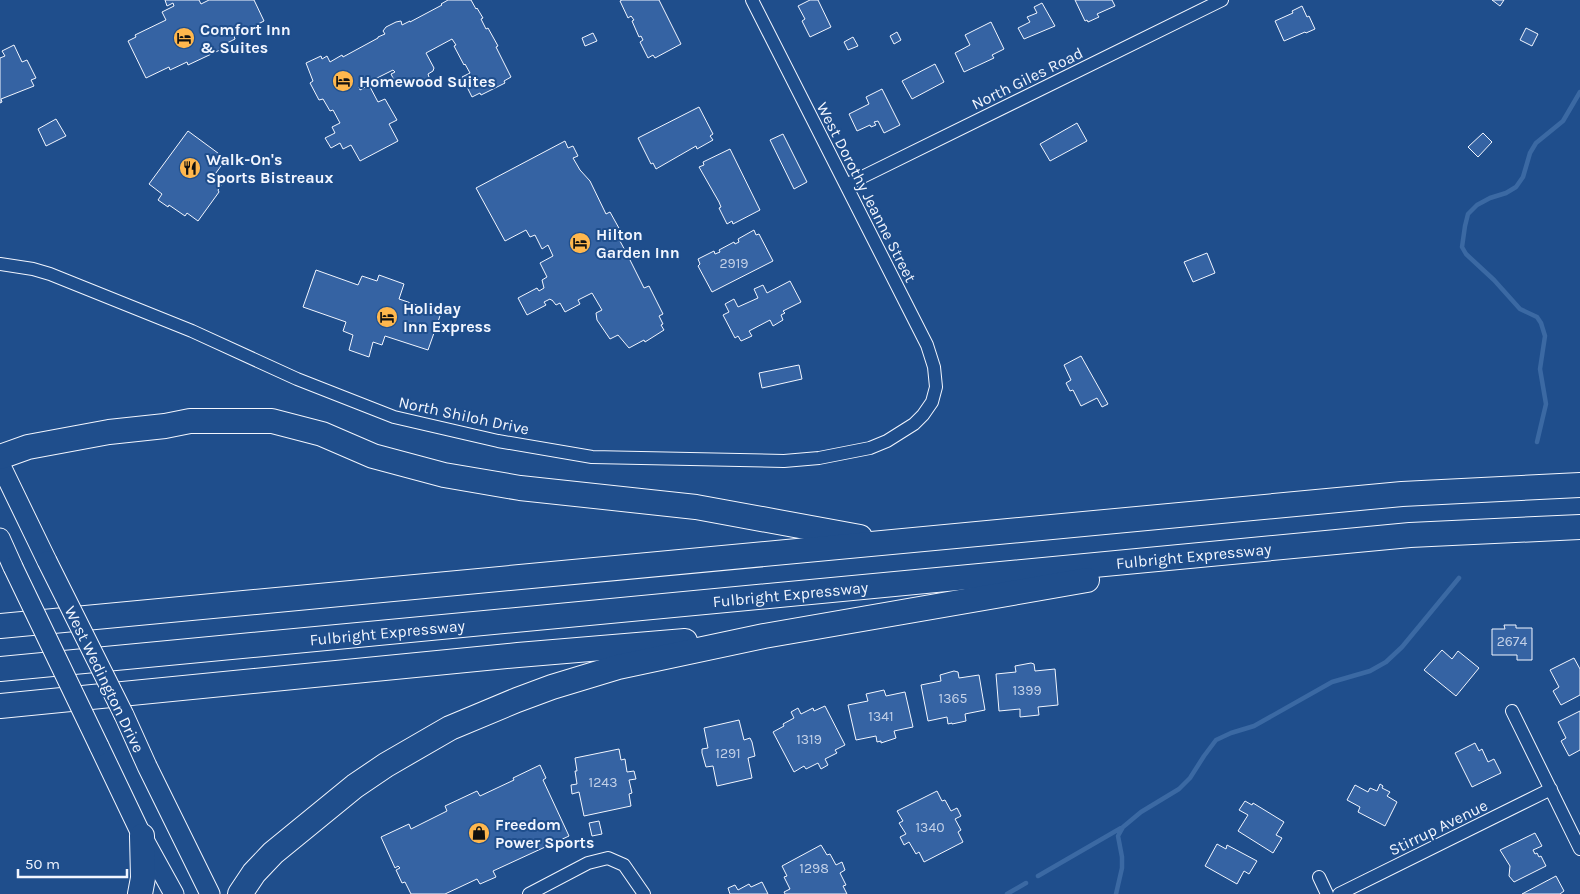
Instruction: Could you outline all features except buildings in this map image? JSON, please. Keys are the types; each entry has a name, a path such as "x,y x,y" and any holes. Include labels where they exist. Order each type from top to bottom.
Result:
{"highway":[{"path":"0,457 28,447 109,432 165,426 190,421 272,421 322,434 373,456 444,475 520,488 696,507 889,542"},
{"path":"0,626 1402,494 1580,485"},
{"name":"Fulbright Expressway","path":"0,669 1410,536 1580,527"},
{"path":"240,894 254,873 273,853 325,809 386,764 450,728 552,687 618,667 764,636 1279,548"},
{"path":"0,706 508,656 661,642 764,636"},
{"path":"140,894 143,878 142,836"}],"main road":[{"name":"West Wedington Drive","path":"0,464 210,894"},
{"name":"West Wedington Drive","path":"0,538 142,836 174,894"}],"street":[{"name":"West Dorothy Jeanne Street","path":"752,0 927,345 934,367 936,387 932,402"},
{"name":"North Giles Road","path":"846,185 1222,0"},
{"name":"North Shiloh Drive","path":"0,264 33,269 50,274 192,331 297,379 394,417 498,441 592,457 784,461 819,458 870,448 887,441 914,424 924,415 932,402"},
{"path":"1512,711 1580,848"},
{"name":"Stirrup Avenue","path":"1339,894 1551,789"},
{"path":"528,894 588,864 608,858 624,865 644,894"},
{"path":"1319,877 1327,894"}],"waterway":[{"path":"1537,442 1546,404 1540,369 1545,336 1541,323 1537,317 1520,309 1494,280 1466,254 1462,247 1468,214 1477,205 1516,187 1523,177 1530,153 1536,143 1563,121 1580,92"},
{"path":"1116,894 1122,868 1118,836 1123,827 1141,812 1179,789 1190,778 1216,740 1254,726 1332,682 1370,671 1386,662 1402,647 1459,578"},
{"path":"1038,876 1121,828"},
{"path":"1007,894 1026,883"}],"place":[{"name":"Comfort Inn & Suites","path":"184,38"},
{"name":"Homewood Suites","path":"343,81"},
{"name":"Walk-On's Sports Bistreaux","path":"190,168"},
{"name":"Hilton Garden Inn","path":"580,243"},
{"name":"Holiday Inn Express","path":"387,317"},
{"name":"Freedom Power Sports","path":"479,833"}]}
